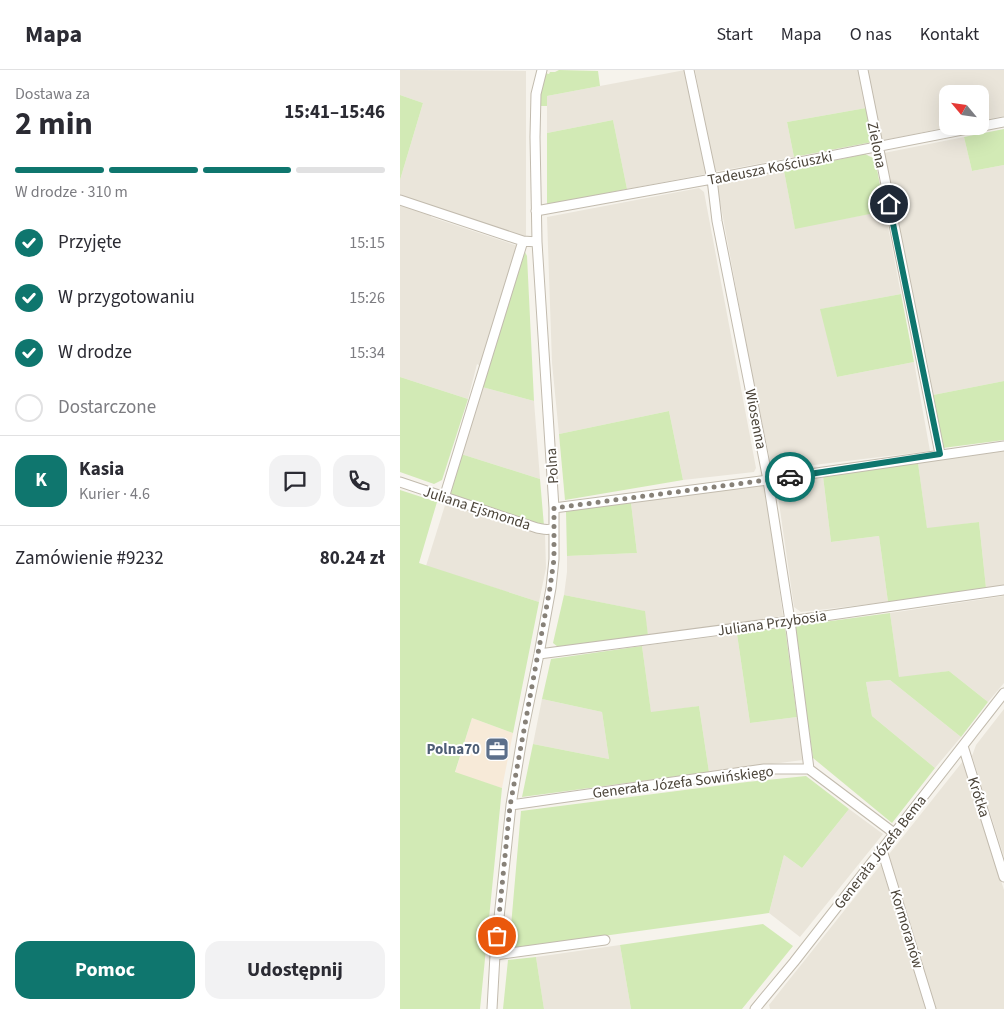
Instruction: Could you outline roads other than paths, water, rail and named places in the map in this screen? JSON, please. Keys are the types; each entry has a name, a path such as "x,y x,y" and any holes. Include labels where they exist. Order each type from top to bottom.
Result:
{"street":[{"name":"Polna","path":"492,1009 495,955 510,806 539,654 554,559 554,508 536,211 536,94 542,70"},
{"name":"Wiosenna","path":"689,70 712,179 717,221 768,480 790,621 809,769"},
{"name":"Zielona","path":"863,70 940,454"},
{"name":"Tadeusza Kościuszki","path":"536,211 1004,122"},
{"path":"400,200 523,241 537,242"},
{"path":"444,498 523,241"},
{"path":"554,508 1004,446"},
{"name":"Juliana Ejsmonda","path":"400,482 537,528 546,530 553,528"},
{"name":"Juliana Przybosia","path":"539,654 790,621 1004,590"},
{"name":"Generała Józefa Bema","path":"755,1009 794,962 1004,693"},
{"name":"Krótka","path":"962,746 1004,876"},
{"name":"Generała Józefa Sowińskiego","path":"510,806 764,769 809,769"},
{"path":"809,769 894,834"},
{"name":"Kormoranów","path":"882,850 932,1009"},
{"path":"495,955 605,940"}],"place":[{"name":"Polna70","path":"497,749"}]}
